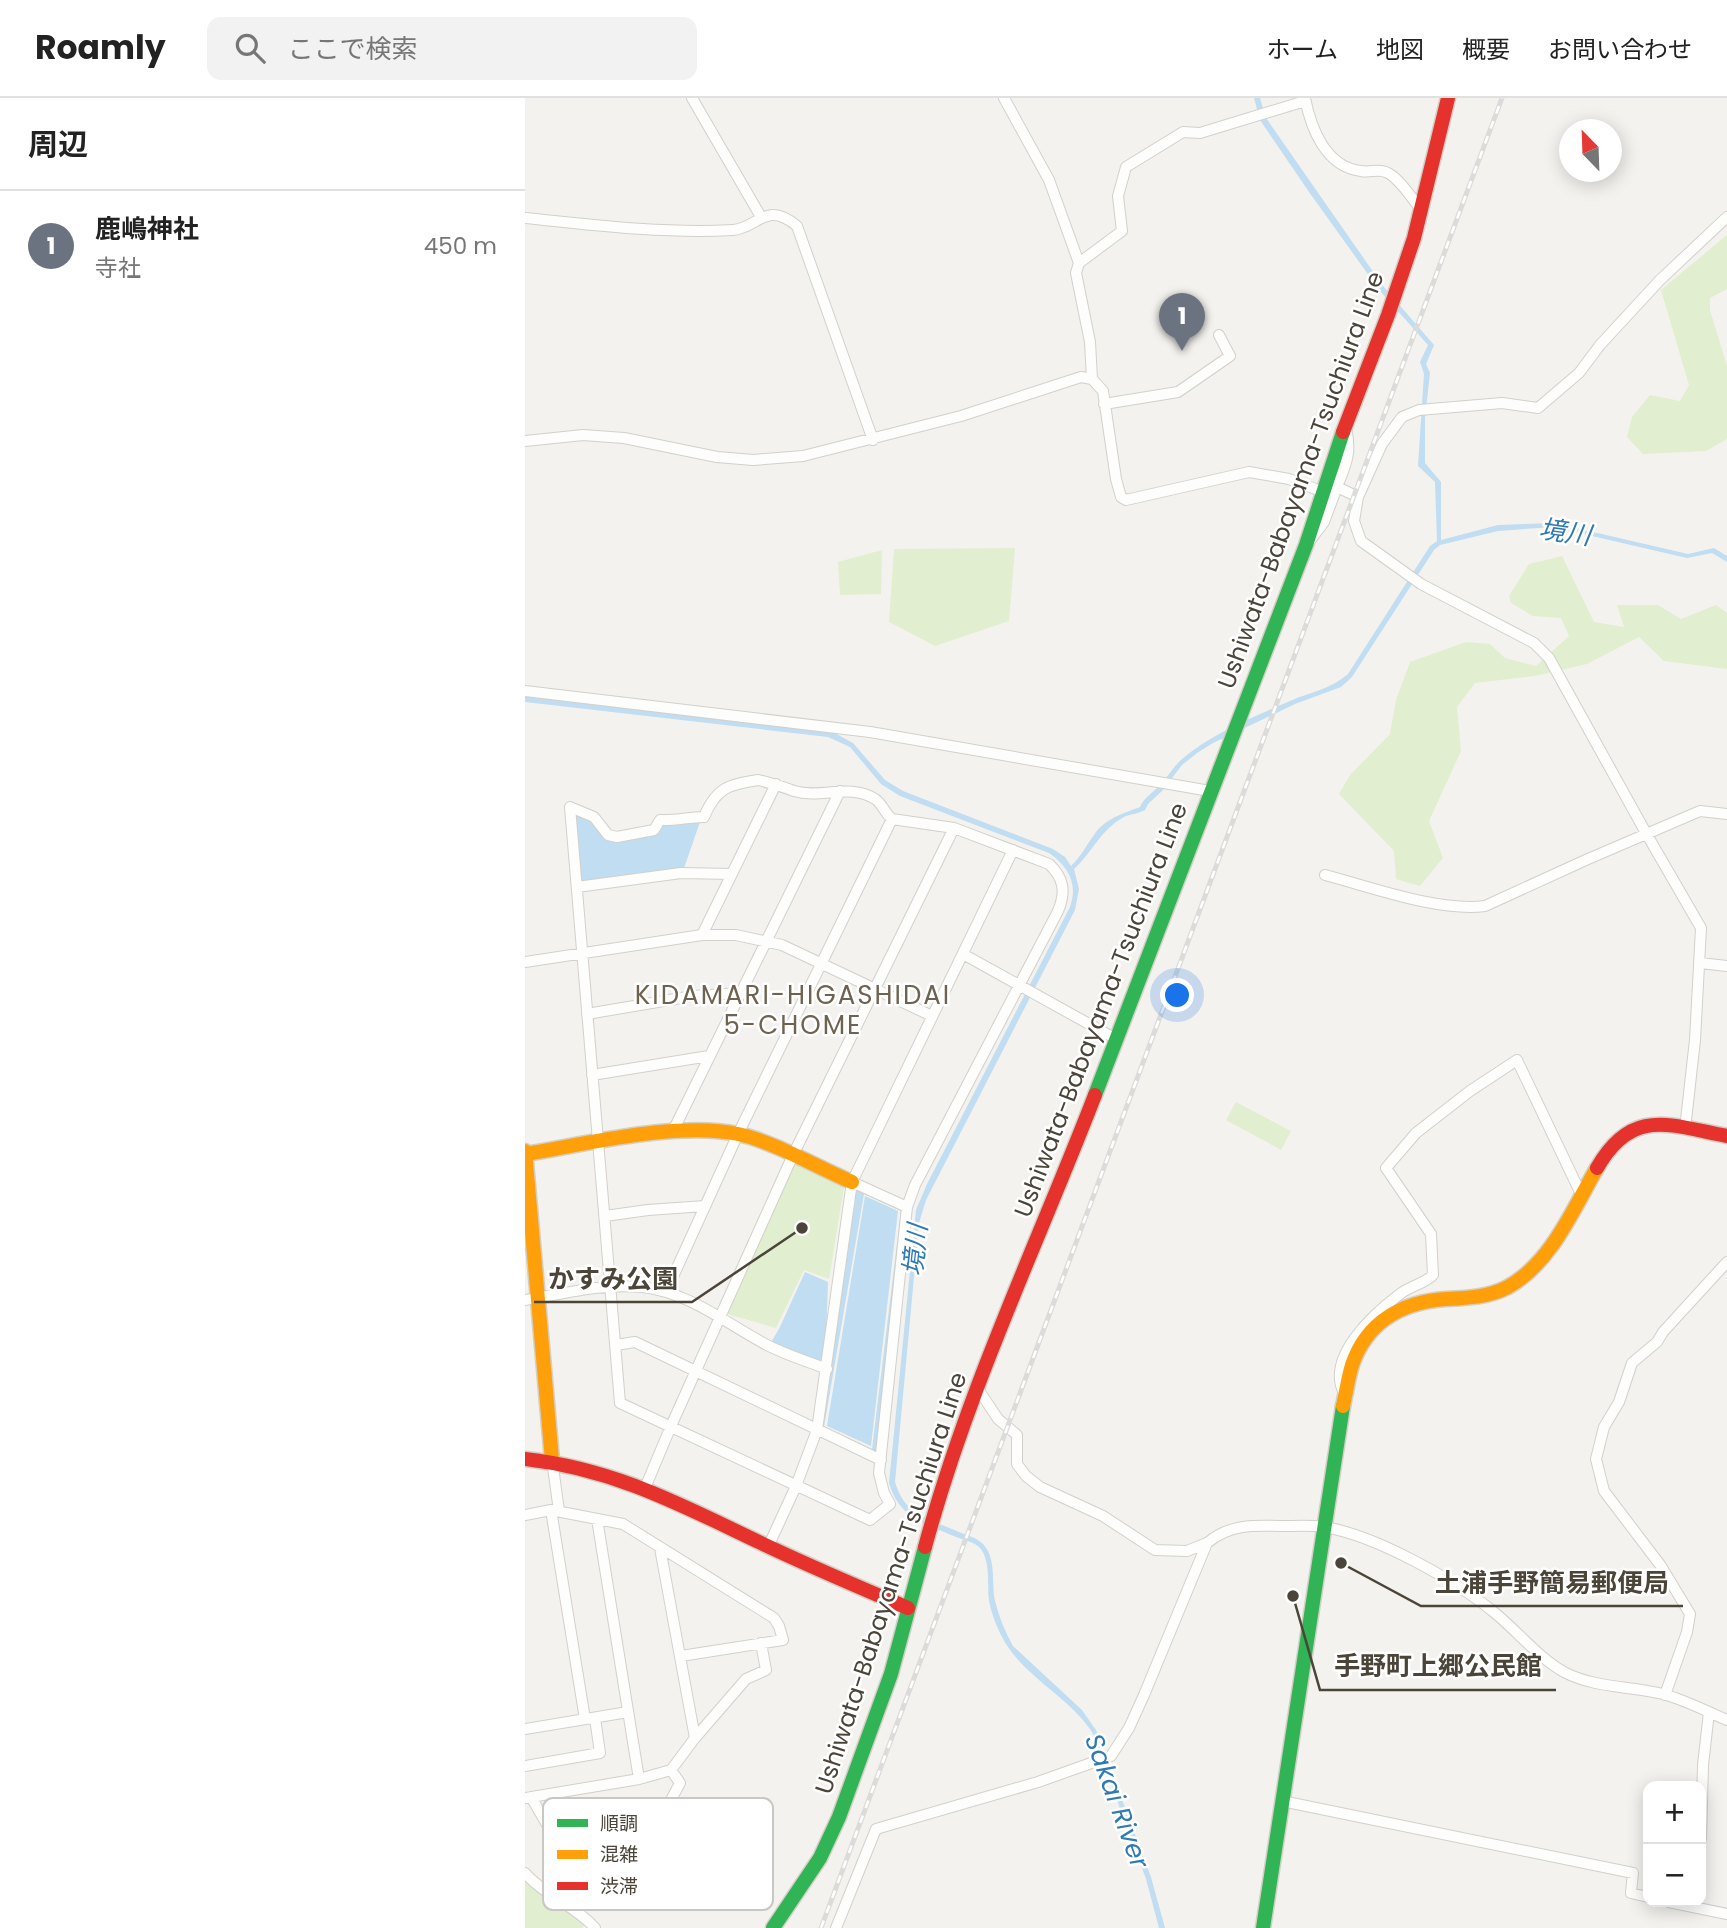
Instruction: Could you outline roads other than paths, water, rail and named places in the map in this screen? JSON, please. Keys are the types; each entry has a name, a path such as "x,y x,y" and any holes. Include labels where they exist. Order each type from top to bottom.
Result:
{"street":[{"path":"693,98 761,217"},
{"path":"1004,98 1049,180 1079,263 1076,273 1090,342 1092,379"},
{"name":"Ushiwata-Babayama-Tsuchiura Line","path":"773,1928 820,1858 839,1817 891,1674 939,1494 1005,1312 1073,1152 1306,545 1321,491 1413,239 1448,98"},
{"path":"1079,263 1122,231 1118,196 1126,167 1183,132 1200,133 1305,99 1322,147 1341,165 1362,172 1381,170 1391,174 1421,209"},
{"path":"525,218 633,228 737,230 761,217 780,215 797,226 873,440"},
{"path":"1685,1129 1691,1088 1702,928 1549,658 1534,643 1421,584 1361,541 1354,521 1359,497 1382,444 1402,417 1419,410 1501,403 1538,408 1579,373 1600,345 1660,280 1727,217"},
{"path":"1104,404 1178,392 1230,356 1219,335"},
{"path":"525,441 583,435 610,437 717,457 753,460 803,456 961,416 1081,377 1092,379 1103,391 1116,479 1121,496 1126,500 1249,472 1289,479 1321,491"},
{"path":"1306,545 1324,522 1349,457 1350,445 1346,428"},
{"path":"1337,488 1359,497"},
{"path":"525,691 870,732 1210,791"},
{"path":"758,780 776,784 794,791 861,793 874,798 892,819 954,828 1049,864 1059,876 1064,892 1058,911 915,1185 907,1207 881,1460 881,1483 890,1504 870,1520 620,1403 570,807 594,817 608,835 617,837 654,831 660,820 676,822 685,817 704,817 711,800 736,783 758,780"},
{"path":"702,935 776,784"},
{"path":"673,1131 840,791"},
{"path":"1325,875 1466,909 1485,906 1700,811 1727,814"},
{"path":"666,1292 738,1134 892,819"},
{"path":"645,1488 793,1155 954,828"},
{"path":"768,1547 796,1486 817,1430 852,1182 1013,850"},
{"path":"577,887 681,873 732,874"},
{"path":"525,962 702,935 736,935 782,945 932,1016"},
{"path":"963,954 1116,1039"},
{"path":"1700,963 1727,966"},
{"path":"587,1014 693,996 740,993"},
{"path":"593,1075 709,1056"},
{"path":"1345,1396 1339,1385 1340,1366 1347,1348 1401,1292 1433,1275 1431,1234 1386,1168 1416,1133 1470,1091 1517,1060 1581,1194"},
{"path":"1263,1928 1345,1396 1356,1354 1385,1320 1400,1308 1413,1303 1480,1297 1504,1290 1518,1281 1541,1256 1608,1150 1622,1136 1656,1125 1727,1136"},
{"path":"525,1766 600,1753 590,1718 555,1511 552,1460 532,1299 525,1153 673,1131 738,1134 793,1155 907,1207"},
{"path":"605,1216 661,1208 705,1206"},
{"path":"1665,1695 1687,1632 1690,1614 1661,1566 1604,1491 1596,1459 1604,1427 1619,1402 1632,1363 1657,1342 1727,1262"},
{"path":"532,1299 611,1287 645,1287 666,1292 721,1317 768,1346 827,1369"},
{"path":"616,1345 635,1342 881,1460"},
{"path":"978,1389 999,1419 1017,1435 1017,1464 1026,1476 1040,1487 1104,1516 1155,1550 1187,1551 1207,1543 1230,1528 1264,1525 1325,1527 1397,1554 1453,1584 1492,1610 1564,1671 1592,1682 1665,1695 1727,1720"},
{"path":"525,1459 552,1460 587,1467 645,1488 768,1547 908,1608"},
{"path":"525,1515 555,1511 623,1524 773,1618 779,1626 783,1640 681,1656"},
{"path":"597,1519 639,1779"},
{"path":"836,1928 876,1829 1111,1756 1129,1728 1144,1695 1207,1543"},
{"path":"660,1548 695,1738"},
{"path":"543,1819 528,1798 639,1779 671,1770 746,1679 766,1670 761,1643"},
{"path":"525,1724 525,1729 628,1712"},
{"path":"1703,1781 1709,1712"},
{"path":"671,1770 680,1783 672,1798"},
{"path":"1282,1801 1633,1873 1631,1894 1643,1896"},
{"path":"525,1873 543,1891"},
{"path":"1700,1907 1727,1914"},
{"path":"571,1910 595,1928"}],"water":[{"name":"境川","path":"1254,98 1260,98 1266,118 1383,286 1434,345 1426,364 1430,373 1425,418 1425,463 1441,482 1441,540 1498,525 1554,523 1688,554 1714,548 1727,556 1727,562 1712,553 1687,558 1553,527 1498,531 1440,545 1434,550 1352,677 1341,687 1295,704 1197,753 1182,765 1145,810 1124,817 1109,828 1074,869 1079,889 1075,910 926,1200 919,1223 895,1482 905,1502 919,1515 983,1544 992,1564 994,1594 1002,1624 1013,1646 1082,1710 1096,1730 1151,1877 1165,1928 1159,1928 1146,1879 1092,1732 1070,1707 1020,1662 999,1631 991,1609 987,1566 980,1548 915,1518 900,1505 889,1483 916,1210 1070,907 1073,891 1067,870 1049,853 900,796 881,784 850,747 828,737 525,702 525,696 831,731 853,743 885,780 903,791 1053,849 1065,857 1071,866 1098,829 1115,817 1140,807 1179,762 1194,750 1234,726 1328,687 1348,674 1430,546 1437,541 1435,482 1418,466 1424,374 1420,362 1428,345 1380,291 1309,192 1260,120"},
{"path":"572,810 592,819 617,840 661,822 677,824 701,819 683,871 579,884"},
{"path":"854,1185 904,1208 880,1457 820,1428","holes":["864,1194 901,1211 872,1449 824,1427"]},
{"path":"865,1196 898,1211 871,1446 827,1426"},
{"path":"805,1272 828,1282 825,1367 770,1344"}],"railway":[{"path":"821,1928 1502,98"}],"place":[{"name":"鹿嶋神社","path":"1182,351"},
{"name":"かすみ公園","path":"802,1228"},
{"name":"土浦手野簡易郵便局","path":"1341,1563"},
{"name":"手野町上郷公民館","path":"1293,1596"}],"district":[{"name":"KIDAMARI-HIGASHIDAI 5-CHOME","path":"793,1010"}],"water label":[{"name":"Sakai River","path":"1117,1801"}]}
